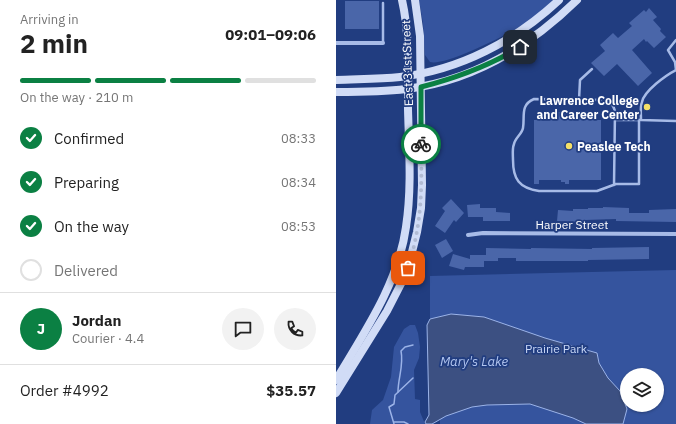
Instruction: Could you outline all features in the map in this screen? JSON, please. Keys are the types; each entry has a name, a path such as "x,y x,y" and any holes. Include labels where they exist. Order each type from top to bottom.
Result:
{"main road":[{"name":"East 31st Street","path":"336,380 384,298 394,275 401,252 406,227 409,205 408,76 406,24 402,0"},
{"name":"East 31st Street","path":"336,394 395,297 408,268 419,221 422,198 421,74 420,29 415,0"},
{"path":"336,80 376,79 408,76 421,74 454,64 493,48 522,31 559,0"},
{"path":"336,92 372,92 408,89 421,87 467,74 506,56 548,27 577,0"}],"street":[{"path":"336,43 383,43"},
{"name":"Harper Street","path":"468,235 483,233 676,234"}],"lane":[{"path":"383,3 383,43"},
{"path":"614,185 615,120 614,107 608,101 534,99 524,107 523,130 513,145 513,168 515,175 522,186 539,191 597,191 614,185 639,184 640,120 642,100 645,95 666,76 676,70 675,62 668,50 676,40"},
{"path":"579,100 580,80 592,70"},
{"path":"615,120 676,121"}],"green space":[{"path":"419,0 554,0 528,22 479,48 450,59 430,62 425,55 423,23"},
{"name":"Prairie Park","path":"676,270 676,424 440,424 440,318 430,318 430,276"},
{"path":"410,325 415,325 418,333 420,347 419,358 414,370 415,399 420,400 420,412 425,424 370,424 372,410 383,400 391,377 394,347 404,329"}],"water":[{"name":"Mary's Lake","path":"451,314 484,317 545,338 597,353 599,363 608,378 620,391 620,412 626,412 623,424 586,424 573,418 530,404 487,405 472,407 446,416 432,424 426,424 425,422 429,415 427,325 430,319"}],"building":[{"path":"345,1 379,1 379,29 345,29"},
{"path":"649,8 657,17 653,20 666,37 654,48 644,39 632,50 652,73 638,86 617,64 604,76 591,63 605,51 600,45 613,33 618,38 632,26 629,23 644,10 646,12"},
{"name":"Peaslee Tech","path":"543,112 593,112 593,120 601,120 601,143 604,143 604,149 601,149 601,180 569,180 569,184 565,184 565,182 561,182 561,180 539,180 539,184 534,184 534,120 543,120"},
{"path":"451,199 464,213 456,222 454,220 445,233 435,226 445,211 442,208"},
{"path":"480,204 480,208 496,208 496,212 510,213 510,221 483,221 483,217 468,217 467,205"},
{"path":"603,207 629,208 629,213 649,213 649,210 676,209 676,222 616,221 616,219 585,220 585,222 557,221 558,210 573,211 573,209"},
{"path":"446,239 453,251 442,258 435,245"},
{"path":"649,247 649,259 516,261 516,258 498,258 498,261 484,261 484,267 465,267 464,270 449,266 453,254 470,259 470,255 486,255 486,248 592,249"}],"waterway":[{"path":"398,392 402,361 401,351 405,347 413,345"},
{"path":"394,424 389,407 394,404 395,395 413,378"},
{"path":"394,422 404,422 408,424"}],"way so far":[{"path":"408,268 415,243 421,208 421,144"}],"place":[{"name":"Lawrence College and Career Center","path":"647,107"},
{"name":"Peaslee Tech","path":"569,146"}],"route":[{"path":"421,144 421,87 467,74 506,56 520,47"}]}
